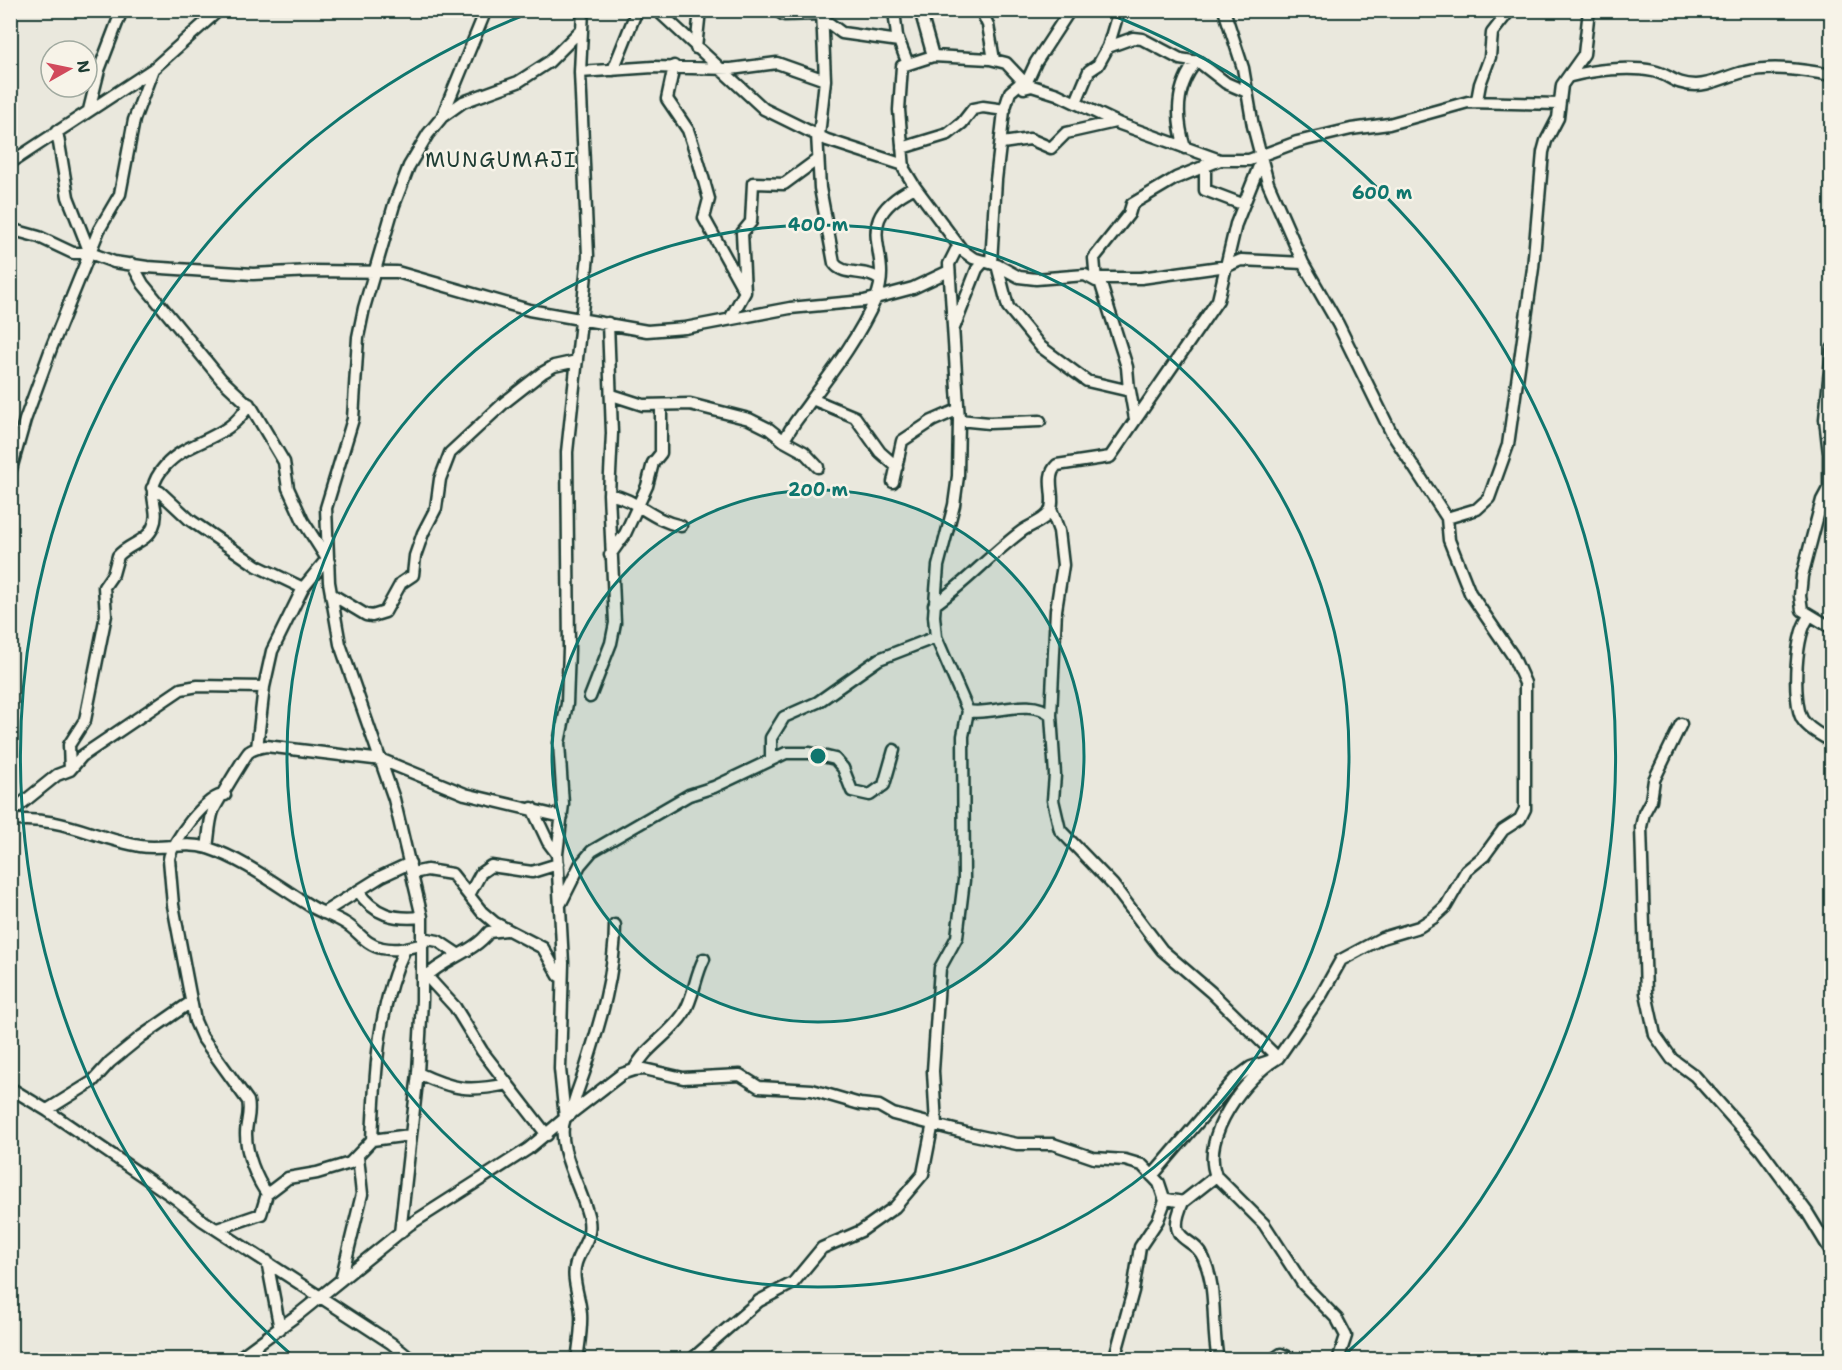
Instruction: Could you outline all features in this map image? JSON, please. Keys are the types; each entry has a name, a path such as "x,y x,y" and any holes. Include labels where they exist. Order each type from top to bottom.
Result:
{"street":[{"path":"88,110 99,70 122,10"},
{"path":"10,163 153,69 219,10"},
{"path":"442,117 486,10"},
{"path":"567,1117 560,1069 563,963 558,859 562,817 559,743 567,704 569,649 567,452 588,256 580,72 583,10"},
{"path":"613,70 637,10"},
{"path":"657,10 764,109 818,135 904,165"},
{"path":"696,48 700,10"},
{"path":"776,10 784,15 822,14 842,33 899,40"},
{"path":"894,10 899,40 908,64"},
{"path":"920,10 933,56"},
{"path":"981,10 988,25 994,60"},
{"path":"1024,85 1036,62 1071,10"},
{"path":"1076,102 1089,71 1098,64 1108,47 1119,10"},
{"path":"1224,10 1243,68 1268,183 1303,263 1338,324 1391,432 1447,518 1449,540 1470,593 1507,646 1525,683 1525,808 1520,819 1503,830 1484,856 1466,870 1446,906 1433,918 1419,927 1382,938 1341,960 1322,994 1278,1058 1263,1067 1248,1082 1217,1134 1212,1154 1216,1176 1264,1224 1303,1284 1337,1319 1346,1336 1338,1359"},
{"path":"1477,100 1490,57 1492,33 1510,10"},
{"path":"1447,518 1477,509 1489,498 1508,445 1533,268 1543,152 1558,118 1562,85 1571,76 1584,54 1589,10"},
{"path":"822,14 825,80 818,135 818,159 820,188 834,262 841,270 863,272 880,280"},
{"path":"400,1233 418,1073 424,973 422,917 412,868 382,759 340,644 327,561 326,508 353,419 359,328 391,214 409,166 428,134 442,117 463,102 518,82 549,62 582,29"},
{"path":"1108,47 1136,38 1180,59 1197,61 1226,83 1247,92"},
{"path":"1024,85 1006,63 994,60 933,56 902,66 899,74 904,165 915,187 962,250 973,258 1026,278 1085,275 1097,279 1141,279 1227,266 1241,260 1303,263"},
{"path":"1185,148 1177,112 1184,85 1197,61"},
{"path":"580,72 674,66 719,69 784,64 825,80"},
{"path":"674,66 667,99 688,130 699,163 709,199 704,218 745,292"},
{"path":"1571,76 1602,70 1649,70 1660,73 1675,82 1696,85 1745,71 1772,68 1832,75"},
{"path":"10,473 33,395 101,225 120,194 134,120 153,69"},
{"path":"1129,390 1087,381 1041,346 1008,308 991,263 996,180 1005,110 1010,92 1024,85 1032,86 1076,102 1115,122 1220,160"},
{"path":"1135,419 1127,367 1097,279 1094,258 1129,214 1132,204 1205,165 1220,160 1249,160 1297,142 1352,129 1389,124 1477,100 1559,104"},
{"path":"902,148 948,134 957,128 973,109 983,107 1005,110"},
{"path":"1002,143 1030,139 1051,148 1066,133 1115,122"},
{"path":"57,131 66,190 90,253"},
{"path":"1263,156 1242,204 1218,300 1135,419 1113,455 1062,463 1050,474 1051,509 1059,531 1063,565 1056,610 1051,715 1055,775 1053,800 1060,830 1113,885 1162,950 1211,992 1278,1058"},
{"path":"731,317 745,292 742,233 751,222 753,183 784,184 818,159"},
{"path":"1205,165 1205,190 1242,204"},
{"path":"784,441 794,421 855,340 876,297 880,280 880,260 875,236 878,221 899,195 915,187"},
{"path":"10,229 39,237 67,251 90,253 114,262 222,273 397,272 529,310 647,331 807,305 852,303 913,288 949,271"},
{"path":"691,1359 759,1301 793,1283 822,1248 861,1232 896,1207 923,1174 932,1128 936,1125 933,1071 940,968 957,937 964,880 963,736 968,711 936,637 934,605 938,566 957,489 958,415 949,264 956,250 962,250"},
{"path":"953,329 977,269 991,263"},
{"path":"132,264 143,284 221,379 249,404 284,462 292,499 327,561"},
{"path":"590,697 614,632 609,494 612,466 612,395 608,323"},
{"path":"1832,349 1825,419 1829,454 1829,487 1820,507 1800,587 1802,608 1810,616 1832,628"},
{"path":"331,594 366,615 372,616 385,612 401,583 413,575 415,556 423,533 436,508 440,479 450,453 505,402 542,373 554,366 578,361"},
{"path":"612,395 643,405 677,402 739,416 769,429 804,452 818,467"},
{"path":"812,399 855,417 874,445 897,467"},
{"path":"70,770 69,745 85,720 106,615 104,587 112,574 118,556 144,539 153,528 155,521 152,488 167,464 186,450 222,434 249,404"},
{"path":"610,555 620,544 647,486 653,463 662,448 660,405"},
{"path":"894,482 902,441 932,421 958,415 989,423 1040,421"},
{"path":"152,488 160,492 190,520 256,566 303,588"},
{"path":"609,494 638,503 656,519 681,526"},
{"path":"934,605 962,585 1014,537 1047,516 1051,509"},
{"path":"256,748 264,687 276,643 303,588 327,561"},
{"path":"1810,616 1806,620 1799,642 1797,700 1801,718 1832,742"},
{"path":"771,759 771,738 784,717 818,702 879,659 936,637"},
{"path":"10,813 57,775 70,770 82,756 181,689 198,686 264,687"},
{"path":"968,711 981,714 1032,708 1044,709 1051,715"},
{"path":"1681,724 1654,780 1651,800 1644,813 1641,827 1646,993 1650,1020 1655,1035 1672,1059 1695,1076 1768,1158 1807,1212 1832,1253"},
{"path":"207,848 213,812 225,795 243,758 256,748 279,747 382,759 465,794 532,808 562,817"},
{"path":"561,903 580,865 592,851 689,795 714,788 771,759 794,752 835,759 843,768 850,789 866,796 873,794 884,785 894,750"},
{"path":"225,795 219,794 213,798 182,831 170,852 171,888 191,1002 202,1037 248,1101 250,1112 246,1141 256,1175 267,1194"},
{"path":"532,808 558,859"},
{"path":"10,821 40,819 61,822 107,839 142,846 176,844 207,848 247,867 323,913 345,923 376,947 405,949 422,941 438,941 459,955"},
{"path":"469,896 481,873 491,867 532,872 558,859"},
{"path":"323,913 382,876 412,868 452,874 482,912 506,930 543,948 559,976"},
{"path":"358,891 368,904 387,916 422,917"},
{"path":"577,1359 581,1314 575,1277 576,1263 587,1245 590,1224 566,1151 562,1124 567,1117 603,1012 615,948 615,925"},
{"path":"424,973 478,944 489,932 506,930"},
{"path":"217,1228 261,1214 267,1194 288,1178 317,1173 350,1163 372,1140 384,1009 392,977 405,949"},
{"path":"634,1070 640,1058 662,1040 683,1014 704,959"},
{"path":"424,973 455,1007 482,1051 547,1135"},
{"path":"47,1110 92,1082 110,1062 142,1036 191,1002"},
{"path":"1152,1176 1235,1079 1251,1067 1278,1058"},
{"path":"236,1359 280,1329 409,1225 547,1135 622,1074 644,1069 683,1078 740,1076 757,1087 812,1090 860,1104 879,1106 893,1114 1017,1144 1053,1144 1094,1158 1125,1160 1142,1166 1159,1183 1165,1201 1158,1220 1140,1247 1133,1292 1114,1359"},
{"path":"418,1073 460,1089 480,1090 507,1084"},
{"path":"10,1088 47,1110 320,1297 399,1354 412,1359"},
{"path":"372,1140 410,1135"},
{"path":"341,1280 362,1194 358,1157"},
{"path":"1216,1176 1182,1202 1177,1226 1184,1239 1202,1255 1205,1261 1214,1301 1218,1359"},
{"path":"1165,1201 1167,1199 1182,1202"},
{"path":"267,1261 280,1329"},
{"path":"1272,1359 1281,1354 1295,1359"}],"district":[{"name":"MUNGUMAJI","path":"501,160"}]}
